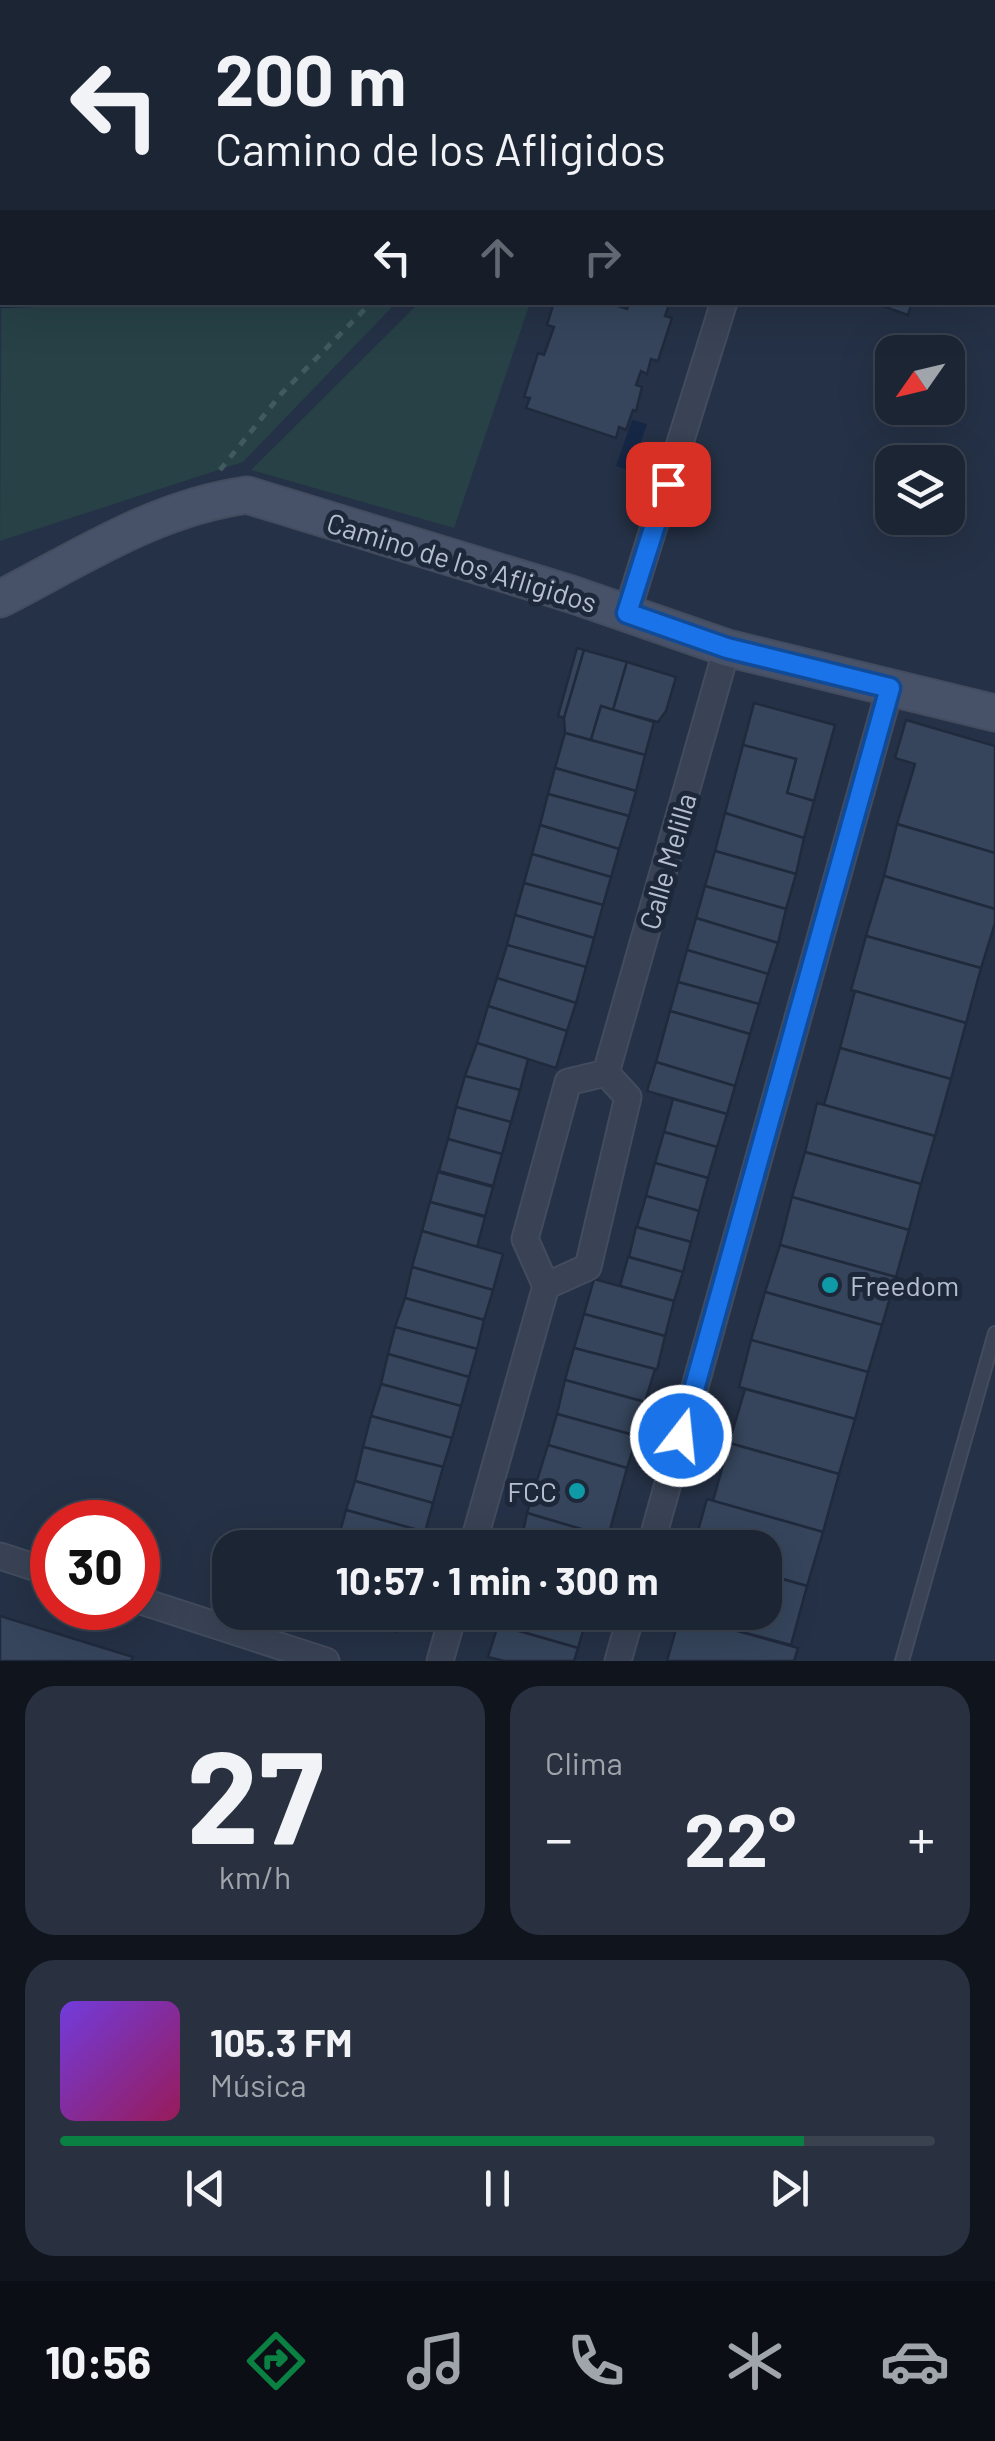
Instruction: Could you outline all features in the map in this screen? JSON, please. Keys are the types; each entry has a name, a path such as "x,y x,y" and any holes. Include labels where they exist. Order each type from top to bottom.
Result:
{"street":[{"path":"627,613 723,305"},
{"name":"Camino de los Afligidos","path":"0,599 156,517 205,501 247,496 627,613 727,648 995,713"},
{"name":"Calle Melilla","path":"606,1074 727,648"},
{"path":"655,1530 890,688"},
{"path":"477,1530 546,1286 525,1238 568,1082 606,1074 628,1097 588,1267 546,1286"},
{"path":"0,1556 30,1566"},
{"path":"160,1607 326,1661"},
{"path":"440,1661 449,1630"},
{"path":"618,1661 627,1630"}],"lane":[{"path":"902,1661 995,1333"}],"path":[{"path":"205,501 216,474 282,394 369,305"}],"green space":[{"path":"1,305 394,305 243,462 0,541"},
{"path":"417,305 529,305 454,528 251,470"}],"water":[{"path":"632,420 647,424 631,471 616,466"}],"building":[{"path":"553,305 615,305 627,309 629,305 669,305 665,316 672,318 658,361 651,359 647,374 641,371 636,385 642,387 636,411 633,410 626,430 619,427 616,438 526,408 530,398 524,397 538,353 544,355 554,327 547,325"},
{"path":"880,305 911,305 908,315"},
{"path":"577,648 584,650 564,718 558,716"},
{"path":"584,650 627,662 613,710 601,706 591,740 565,733 564,718"},
{"path":"627,662 676,677 666,711 658,722 613,710"},
{"path":"754,703 835,725 814,801 787,793 796,759 743,745"},
{"path":"601,706 654,722 645,755 591,740"},
{"path":"906,720 995,746 995,853 897,824 915,764 895,758"},
{"path":"565,733 645,755 636,791 555,768"},
{"path":"743,745 796,759 787,793 814,801 804,838 725,813"},
{"path":"555,768 636,791 629,816 548,794"},
{"path":"548,794 629,816 619,849 540,825"},
{"path":"725,813 804,838 796,874 715,851"},
{"path":"897,824 995,853 995,909 884,876"},
{"path":"540,825 619,849 611,877 532,854"},
{"path":"715,851 796,874 786,909 705,886"},
{"path":"532,854 611,877 603,905 524,883"},
{"path":"884,876 995,909 995,923 981,968 866,936"},
{"path":"524,883 603,905 594,938 515,915"},
{"path":"705,886 786,909 778,943 696,918"},
{"path":"515,915 594,938 586,967 507,945"},
{"path":"696,918 778,943 768,974 687,950"},
{"path":"866,936 981,968 966,1023 851,990"},
{"path":"507,945 586,967 576,1003 497,978"},
{"path":"687,950 768,974 759,1004 678,982"},
{"path":"497,978 576,1003 567,1031 488,1006"},
{"path":"678,982 759,1004 750,1034 670,1011"},
{"path":"855,991 966,1023 951,1079 840,1048"},
{"path":"488,1006 567,1031 556,1068 477,1043"},
{"path":"670,1011 750,1034 735,1086 656,1062"},
{"path":"477,1043 528,1059 520,1090 465,1076"},
{"path":"840,1048 951,1079 935,1136 824,1105"},
{"path":"656,1062 735,1086 727,1114 647,1091"},
{"path":"465,1076 520,1090 511,1122 456,1107"},
{"path":"673,1099 727,1114 717,1147 664,1132"},
{"path":"817,1103 935,1136 921,1184 805,1152"},
{"path":"456,1107 511,1122 502,1154 448,1139"},
{"path":"664,1132 717,1147 708,1178 655,1163"},
{"path":"448,1139 502,1154 493,1186 439,1171"},
{"path":"805,1152 921,1184 909,1230 792,1197"},
{"path":"655,1163 708,1178 699,1211 646,1196"},
{"path":"438,1172 493,1187 485,1216 430,1202"},
{"path":"646,1196 699,1211 691,1242 637,1227"},
{"path":"792,1197 909,1230 896,1277 780,1245"},
{"path":"430,1202 485,1217 477,1247 422,1231"},
{"path":"636,1227 691,1242 683,1272 629,1257"},
{"path":"422,1231 503,1254 493,1290 412,1267"},
{"name":"Freedom","path":"780,1245 896,1277 882,1325 765,1292"},
{"path":"628,1257 683,1272 674,1301 620,1286"},
{"path":"412,1267 493,1290 484,1320 405,1298"},
{"path":"594,1279 674,1301 665,1336 584,1314"},
{"path":"765,1292 882,1325 868,1372 751,1340"},
{"path":"405,1298 484,1320 477,1349 395,1327"},
{"path":"584,1314 665,1336 657,1370 574,1348"},
{"path":"395,1327 477,1349 469,1377 388,1354"},
{"path":"751,1340 868,1372 855,1419 739,1387"},
{"path":"574,1348 655,1369 645,1402 565,1380"},
{"path":"388,1354 469,1377 461,1406 381,1384"},
{"path":"565,1380 645,1402 637,1436 557,1414"},
{"path":"381,1384 461,1406 452,1438 371,1416"},
{"path":"745,1389 855,1419 839,1474 729,1443"},
{"path":"557,1414 637,1436 627,1468 548,1445"},
{"path":"371,1416 452,1438 443,1467 363,1447"},
{"path":"729,1443 839,1474 823,1532 713,1501"},
{"name":"FCC","path":"548,1445 627,1468 610,1530 584,1530 527,1513"},
{"path":"363,1447 443,1467 433,1503 355,1481"},
{"path":"355,1481 433,1503 426,1530 346,1510"},
{"path":"707,1499 823,1532 807,1586 782,1579 782,1530 698,1530"},
{"path":"346,1510 418,1530 340,1530"},
{"path":"527,1513 584,1530 523,1530"},
{"path":"782,1579 807,1586 791,1645 735,1630 782,1630"},
{"path":"0,1616 30,1625 30,1630 45,1630 133,1657 131,1661 0,1661"},
{"path":"496,1630 515,1630 578,1648 574,1661 504,1661 488,1657"},
{"path":"515,1630 583,1630 578,1648"},
{"path":"676,1630 734,1630 798,1648 794,1661 667,1661"}],"place":[{"name":"Freedom","path":"830,1285"},
{"name":"FCC","path":"577,1491"}],"route":[{"path":"668,484 627,613 727,648 890,688 681,1436"}]}
